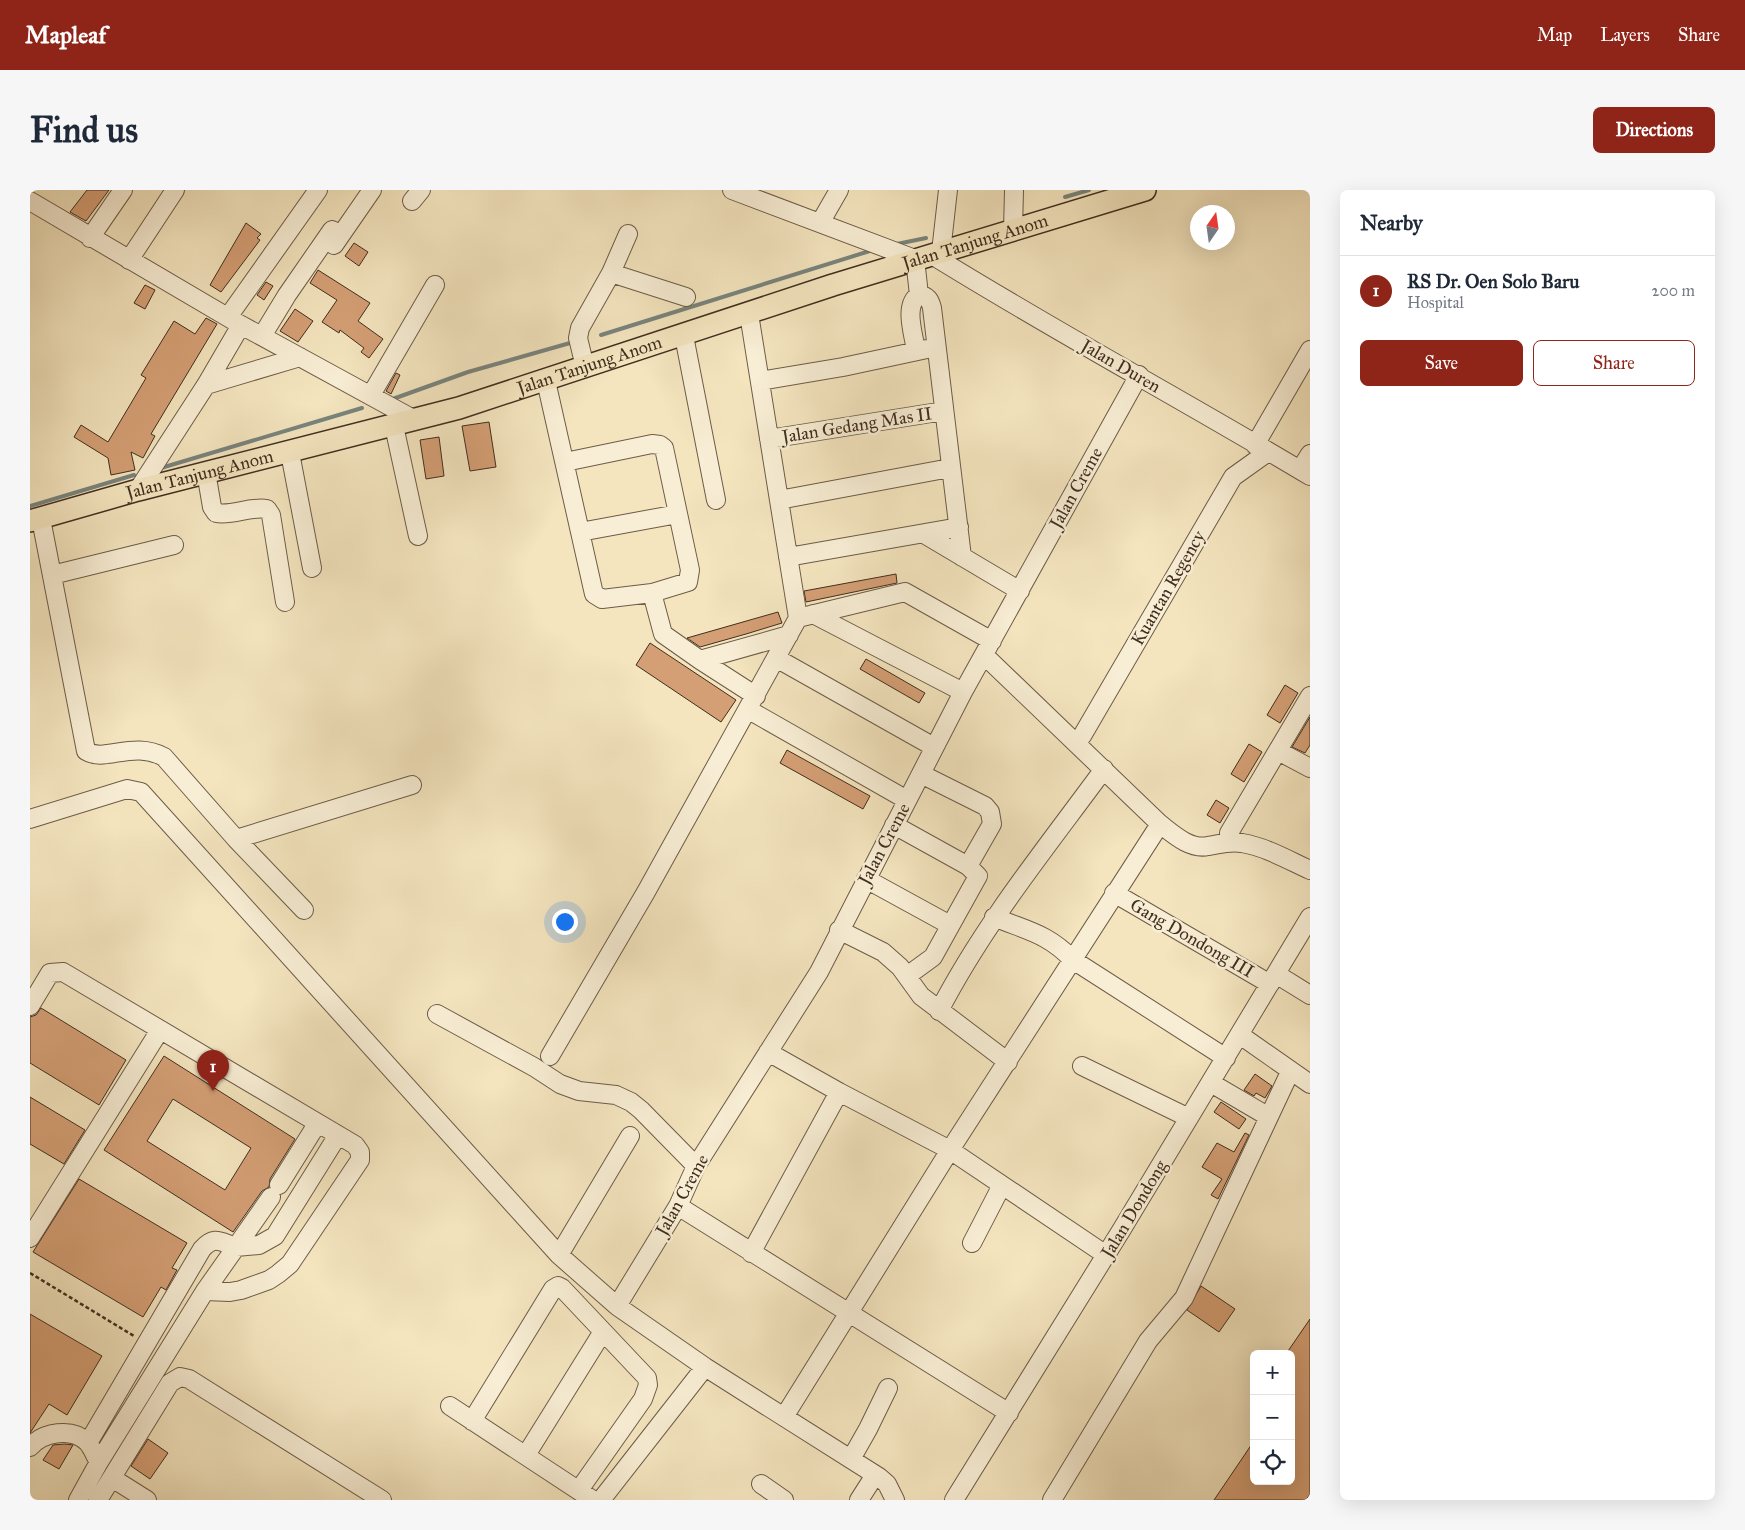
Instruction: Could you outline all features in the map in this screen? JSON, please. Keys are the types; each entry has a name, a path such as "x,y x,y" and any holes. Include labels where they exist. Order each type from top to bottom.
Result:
{"main road":[{"name":"Jalan Tanjung Anom","path":"35,520 206,472 290,453 415,420 546,381 929,255 1145,190"}],"street":[{"path":"90,238 123,190"},
{"path":"129,260 175,190"},
{"path":"138,490 206,385 234,321 318,190"},
{"path":"262,336 287,295 372,190"},
{"path":"820,223 839,190"},
{"path":"916,351 910,309 913,301 919,295 948,190"},
{"path":"1013,230 1014,190"},
{"name":"Jalan Duren","path":"739,191 894,250 929,255 1007,302 1139,375 1305,473"},
{"path":"32,201 90,238 234,321 415,420"},
{"path":"584,367 578,338 580,328 611,273 628,234"},
{"path":"611,273 686,297"},
{"path":"371,395 435,285"},
{"path":"919,295 926,296 930,301 962,557"},
{"path":"749,314 788,557 806,616 963,692"},
{"path":"684,336 716,500"},
{"path":"760,381 937,347"},
{"path":"1261,448 1310,350"},
{"path":"206,385 300,357"},
{"name":"Jalan Creme","path":"616,1306 678,1206 696,1166 819,972 963,692 1139,375"},
{"path":"546,381 593,590 602,599 652,593 684,585 690,577 667,454 660,444 565,462"},
{"name":"Jalan Gedang Mas II","path":"769,440 944,411"},
{"path":"394,426 418,536"},
{"name":"Kuantan Regency","path":"1082,736 1233,477 1261,448"},
{"path":"290,453 312,568"},
{"path":"1305,473 1310,454"},
{"path":"779,500 950,468"},
{"path":"206,472 212,507 216,513 223,514 258,507 267,508 271,514 286,602"},
{"path":"580,532 678,514"},
{"path":"35,520 52,575 86,751 98,755 132,749 152,750 164,757 236,839 304,910"},
{"path":"788,557 959,527"},
{"path":"924,534 1020,591"},
{"path":"52,575 174,546"},
{"path":"550,1056 646,892 789,635 806,616 905,592 988,648 1104,769 1160,824 1178,838 1197,846 1208,846 1228,841 1251,845 1310,870"},
{"path":"652,593 663,634 700,660 752,703 907,800"},
{"path":"700,660 789,635"},
{"path":"776,658 934,747"},
{"path":"1229,833 1310,696"},
{"path":"1278,751 1310,768"},
{"path":"939,1011 966,961 994,917 1104,769"},
{"path":"921,774 985,806 990,812 992,824 968,866"},
{"path":"236,839 412,785"},
{"path":"30,819 127,789 141,792 559,1254 616,1306 705,1367 875,1475 886,1484 895,1500"},
{"path":"784,1417 950,1150 1160,824"},
{"path":"894,825 968,866 976,872 978,878 933,957 907,976"},
{"path":"866,878 950,926"},
{"name":"Gang Dondong III","path":"1114,893 1273,979 1310,995"},
{"path":"994,917 1046,936 1058,944 1073,960 1226,1058"},
{"name":"Jalan Dondong","path":"954,1500 1106,1255 1310,917"},
{"path":"839,930 883,952 907,976 921,996 1008,1062"},
{"path":"30,1006 50,973 57,971 69,975 355,1145 360,1152 360,1160 290,1264 269,1280 241,1290 230,1292 205,1291"},
{"path":"437,1014 534,1067 560,1084 579,1090 616,1094 631,1102 696,1166"},
{"path":"30,1238 160,1030"},
{"path":"1240,1035 1290,1072 1310,1084"},
{"path":"768,1052 839,1092 950,1150 1106,1255"},
{"path":"1082,1066 1189,1118"},
{"path":"1052,1500 1148,1341 1184,1298 1290,1072"},
{"path":"1211,1083 1269,1117"},
{"path":"751,1253 839,1092"},
{"path":"78,1500 99,1462 205,1291 275,1191 317,1124"},
{"path":"88,1442 202,1249 210,1240 216,1240 236,1247 260,1246 275,1236 338,1135"},
{"path":"559,1254 630,1136"},
{"path":"972,1243 1002,1185"},
{"path":"678,1206 1009,1413"},
{"path":"450,1406 472,1421 526,1455 586,1495 643,1398 648,1385 647,1378 602,1333 562,1288 555,1286 472,1421"},
{"path":"526,1455 602,1333"},
{"path":"600,1500 705,1367"},
{"path":"98,1500 170,1383 180,1377 189,1379 382,1500"},
{"path":"851,1459 888,1388"},
{"path":"30,1447 38,1440 58,1433 74,1434 88,1442 99,1462"},
{"path":"859,1500 875,1475"},
{"path":"112,1478 148,1500"},
{"path":"761,1484 784,1500"}],"path":[{"path":"30,1273 146,1343"}],"building":[{"path":"87,190 109,190 86,221 70,212"},
{"path":"246,223 261,234 257,238 260,240 221,292 210,285"},
{"path":"354,243 368,252 359,266 345,256"},
{"path":"318,270 370,303 358,321 383,339 369,358 361,352 364,348 340,330 339,333 322,322 337,300 310,283"},
{"path":"266,282 273,286 264,300 257,295"},
{"path":"145,285 155,290 145,309 134,303"},
{"path":"295,309 313,321 298,342 280,331"},
{"path":"206,318 217,324 151,434 155,436 143,458 131,452 135,470 111,475 108,458 74,437 81,425 108,442 146,378 141,375 174,321 195,334"},
{"path":"396,373 400,375 391,394 386,391"},
{"path":"489,422 496,467 470,471 462,426"},
{"path":"439,437 444,476 426,479 420,440"},
{"path":"896,574 897,583 806,602 804,591"},
{"path":"778,612 782,623 746,634 700,647 687,638"},
{"path":"650,643 736,700 721,722 636,665"},
{"path":"866,659 925,693 919,703 860,669"},
{"path":"1285,685 1298,693 1280,723 1267,715"},
{"path":"1310,717 1310,745 1305,753 1292,747"},
{"path":"1249,744 1262,752 1244,782 1231,774"},
{"path":"787,750 870,796 863,809 780,763"},
{"path":"1216,800 1229,808 1220,823 1207,815"},
{"path":"41,1008 126,1060 99,1105 30,1063 30,1017 36,1015"},
{"path":"164,1056 295,1139 270,1179 269,1187 262,1191 233,1232 104,1150","holes":["173,1099 251,1148 225,1190 147,1141"]},
{"path":"1255,1074 1272,1086 1265,1098 1256,1093 1254,1096 1244,1090"},
{"path":"30,1097 85,1130 64,1164 30,1144"},
{"path":"1221,1102 1246,1119 1239,1129 1214,1112"},
{"path":"1245,1133 1249,1135 1218,1199 1211,1195 1222,1179 1202,1167 1217,1143 1234,1152"},
{"path":"79,1179 187,1243 172,1268 177,1270 166,1290 161,1287 143,1317 33,1252"},
{"path":"1201,1286 1235,1309 1219,1332 1187,1310"},
{"path":"30,1314 102,1356 67,1415 49,1404 30,1433"},
{"path":"1310,1319 1310,1494 1306,1500 1214,1500 1250,1447 1250,1485 1295,1485 1295,1350 1289,1350"},
{"path":"148,1439 168,1453 150,1479 131,1466"},
{"path":"53,1445 73,1445 59,1469 43,1460"}],"waterway":[{"path":"1065,197 1089,190"},
{"path":"897,244 926,238"},
{"path":"601,335 873,250"},
{"path":"390,400 468,372 570,343"},
{"path":"161,468 362,408"},
{"path":"30,506 134,475"}],"place":[{"name":"RS Dr. Oen Solo Baru","path":"213,1091"}]}
